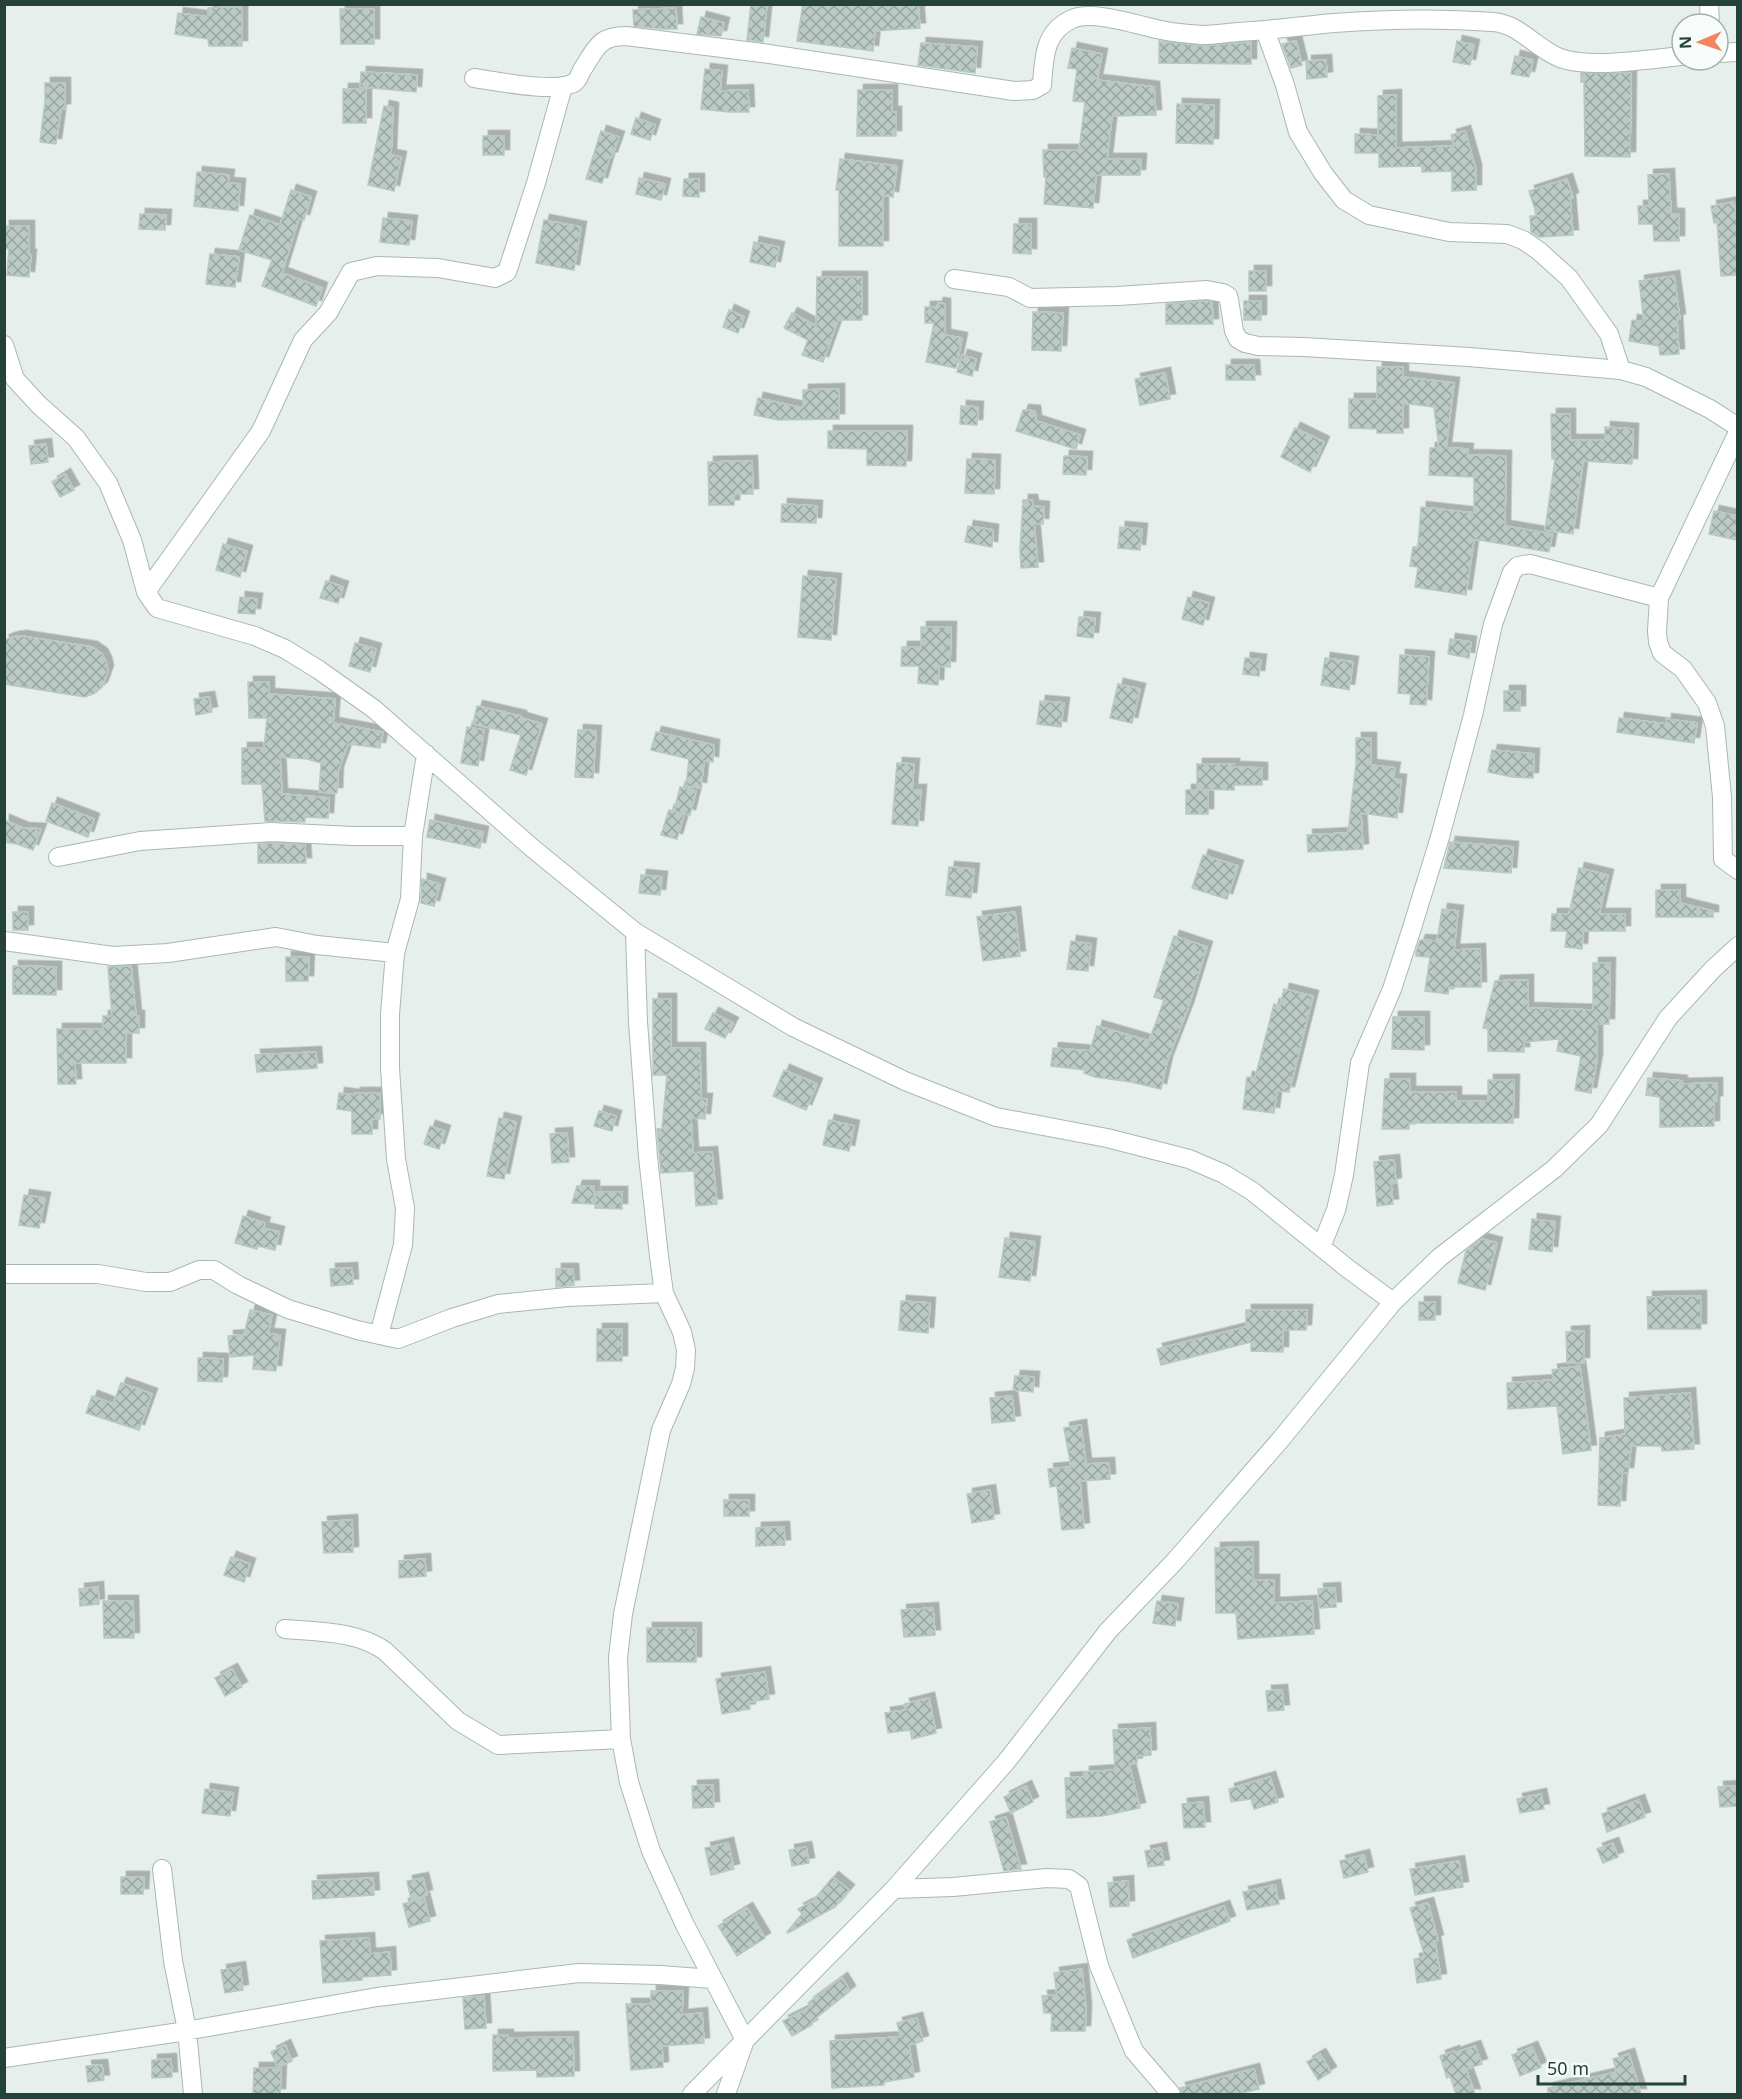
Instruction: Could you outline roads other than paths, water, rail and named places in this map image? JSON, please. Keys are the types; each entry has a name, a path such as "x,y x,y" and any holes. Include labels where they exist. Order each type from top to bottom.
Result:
{"street":[{"path":"474,78 544,87 563,86 575,82 602,40 612,36 762,53 1014,91 1033,90 1042,85 1044,58 1050,37 1075,17 1109,18 1166,31 1203,35 1337,23 1431,20 1496,22 1510,25 1560,58 1583,62 1670,57"},
{"path":"1265,30 1285,85 1298,132 1323,173 1344,200 1369,216 1449,232 1507,234 1523,240 1569,278 1609,334 1621,370"},
{"path":"146,592 261,431 303,340 327,313 351,272 377,266 438,268 495,278 507,272 536,183 563,86"},
{"path":"954,279 1009,286 1030,298 1118,296 1207,290 1223,292 1228,296 1234,331 1238,339 1245,343 1258,346 1469,357 1621,370 1646,377 1710,409 1737,427"},
{"path":"4,345 15,379 39,405 76,438 108,483 132,540 146,592 157,608 255,636 285,649 319,670 374,709 531,846 635,932 793,1027 905,1081 996,1117 1107,1138 1189,1159 1224,1174 1252,1191 1393,1302"},
{"path":"1737,432 1659,598 1657,631 1662,652 1683,669 1707,703 1715,726 1722,797 1723,860 1737,870"},
{"path":"1321,1246 1336,1210 1344,1175 1360,1063 1371,1033 1392,989 1411,932 1473,715 1493,624 1512,572 1518,566 1530,564 1659,598"},
{"path":"379,1335 404,1245 405,1208 396,1159 390,1068 390,1014 395,953 410,899 413,836 426,754"},
{"path":"58,857 140,842 271,832 413,836"},
{"path":"635,932 638,1022 647,1145 664,1293 682,1332 686,1350 681,1384 661,1430 623,1614 618,1658 621,1739 629,1782 651,1851 684,1923 745,2040 726,2094"},
{"path":"4,940 113,956 168,953 276,937 317,945 395,953"},
{"path":"692,2094 894,1889 1006,1762 1108,1630 1175,1561 1273,1448 1393,1302 1440,1257 1554,1169 1599,1125 1668,1018 1737,946"},
{"path":"4,1274 98,1274 146,1282 170,1282 199,1270 214,1270 238,1285 288,1309 398,1339 452,1318 498,1305 567,1297 664,1293"},
{"path":"285,1629 347,1635 373,1642 458,1721 498,1745 621,1739"},
{"path":"162,1869 172,1961 187,2030 193,2094"},
{"path":"894,1889 953,1887 1047,1878 1075,1881 1079,1886 1099,1966 1134,2051 1172,2094"},
{"path":"4,2058 187,2030 377,1997 579,1973 713,1979"}]}
